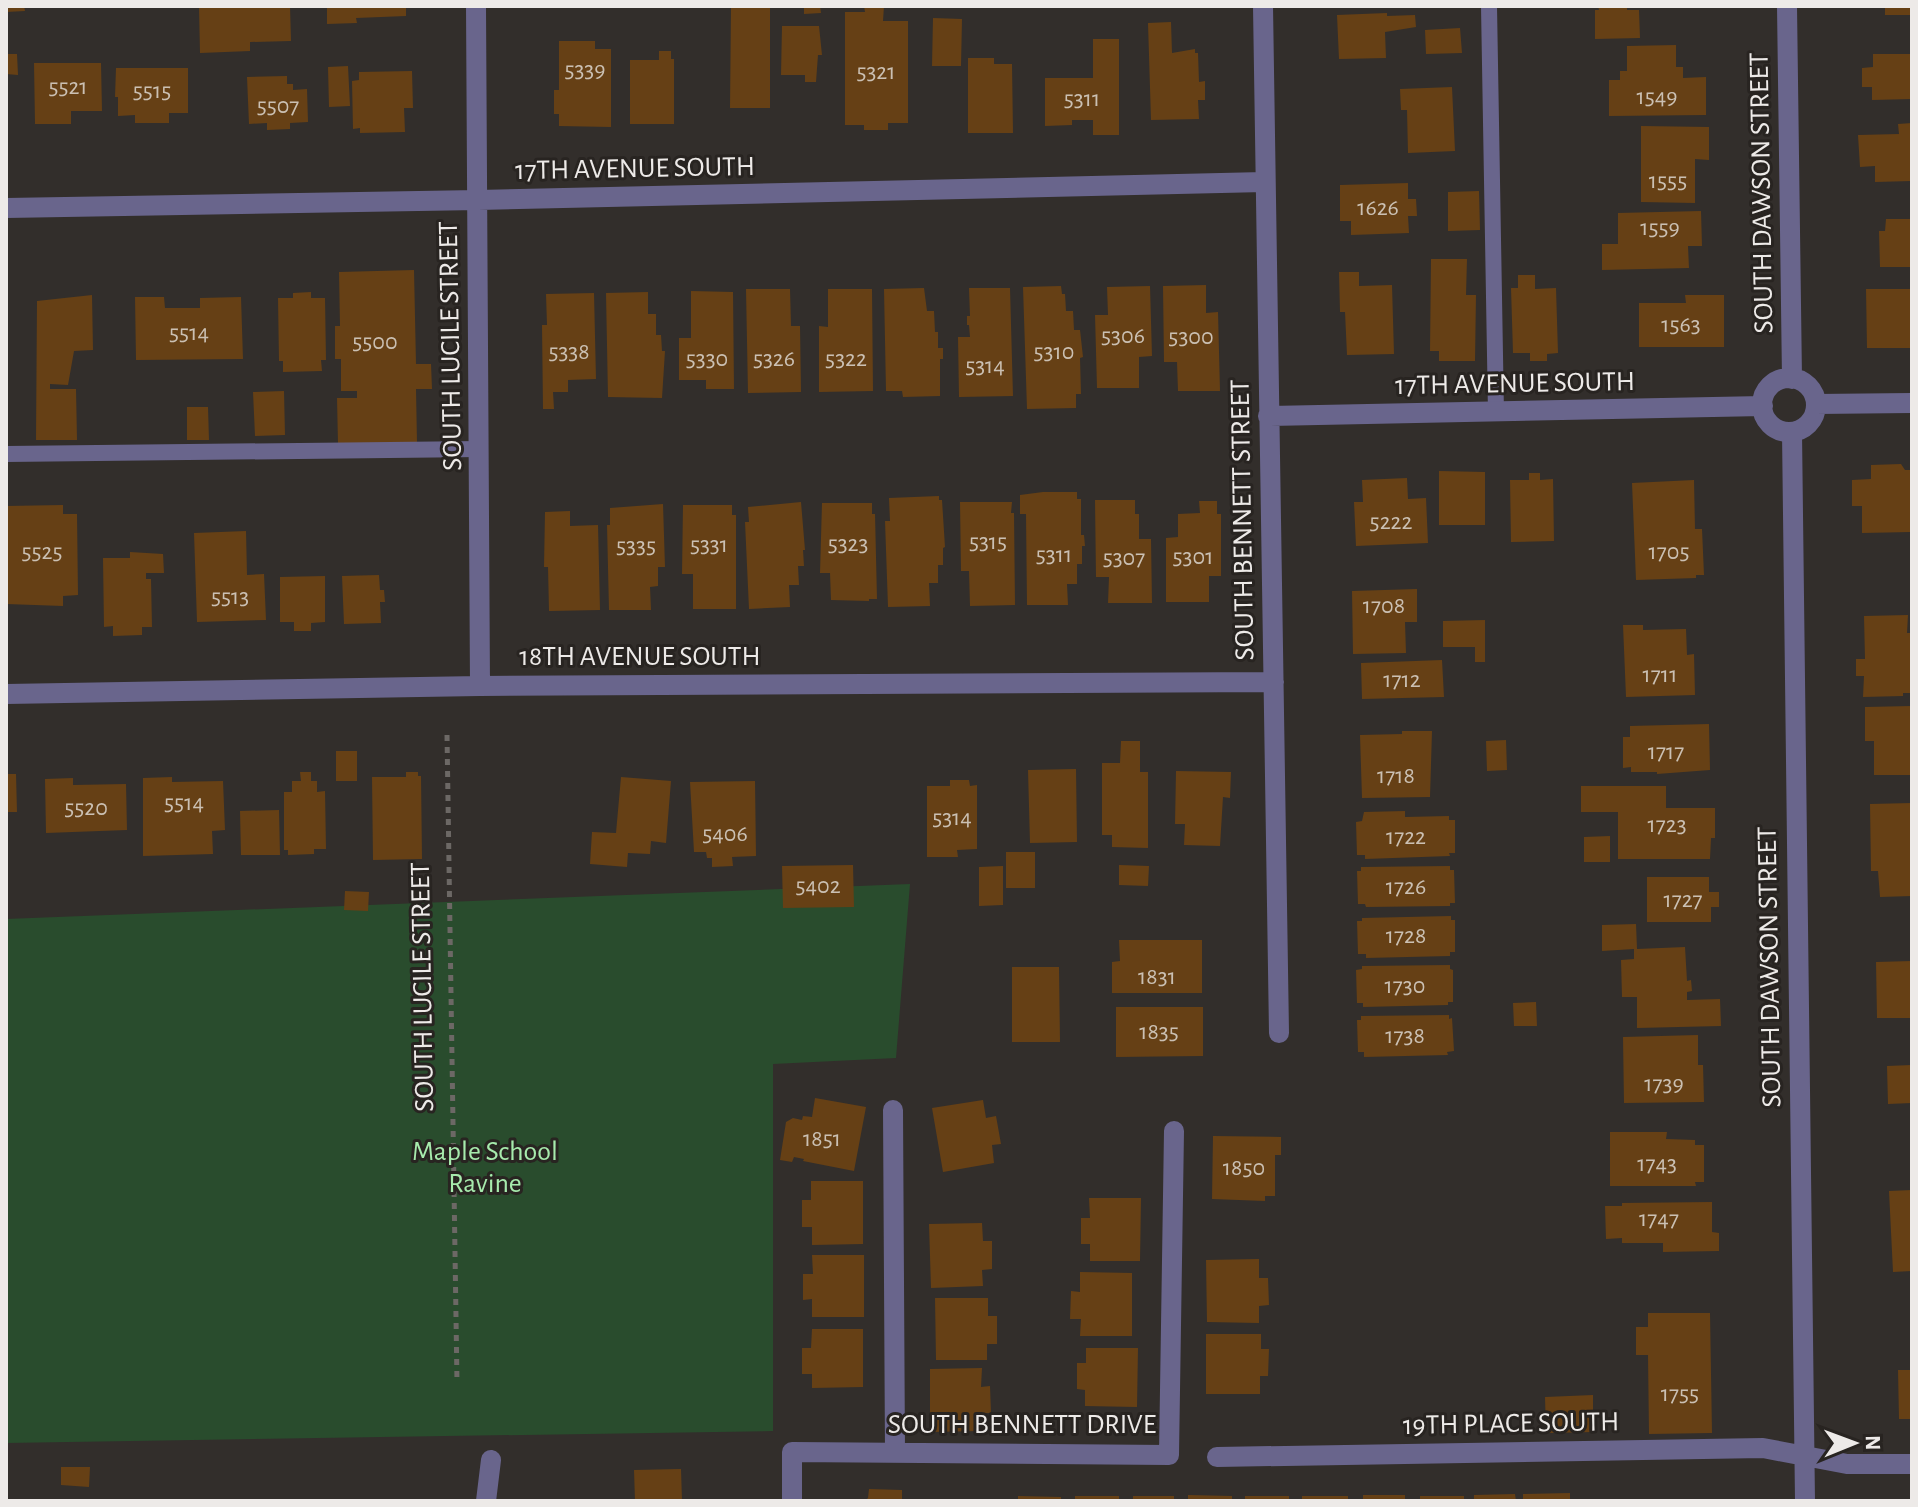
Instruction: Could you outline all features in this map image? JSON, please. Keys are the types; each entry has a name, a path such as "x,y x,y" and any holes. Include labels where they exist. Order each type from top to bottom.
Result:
{"street":[{"name":"SOUTH LUCILE STREET","path":"476,6 480,686"},
{"name":"SOUTH BENNETT STREET","path":"1263,6 1279,1033"},
{"name":"SOUTH DAWSON STREET","path":"1787,6 1792,379"},
{"name":"17TH AVENUE SOUTH","path":"6,208 1264,182"},
{"path":"1792,379 1810,387 1816,404 1811,422 1792,432 1777,430 1770,424 1763,406 1765,392 1771,386 1778,381 1792,379"},
{"path":"1816,404 1912,403"},
{"name":"17TH AVENUE SOUTH","path":"1268,416 1763,406"},
{"name":"SOUTH DAWSON STREET","path":"1792,432 1805,1501"},
{"name":"18TH AVENUE SOUTH","path":"6,694 480,686 1274,682"},
{"path":"893,1110 895,1453"},
{"name":"SOUTH BENNETT DRIVE","path":"792,1501 792,1452 1169,1455 1174,1131"},
{"name":"19TH PLACE SOUTH","path":"1217,1457 1763,1448 1847,1464 1912,1464"},
{"path":"486,1501 491,1460"}],"lane":[{"path":"1489,6 1496,413"},
{"path":"6,454 480,449"}],"path":[{"name":"SOUTH LUCILE STREET","path":"447,735 457,1382"}],"green space":[{"name":"Maple School Ravine","path":"910,884 896,1058 773,1064 773,1431 6,1443 6,919"}],"building":[{"path":"6,6 24,6 25,11 6,12"},
{"path":"199,6 290,6 291,41 250,42 250,51 200,53"},
{"path":"327,6 406,6 406,16 356,18 357,23 327,24"},
{"path":"731,6 770,6 770,108 730,108"},
{"path":"804,6 820,6 821,13 804,14"},
{"path":"864,6 884,6 883,21 908,21 908,123 888,123 888,130 864,130 864,125 845,125 845,12 865,12"},
{"path":"1598,6 1627,6 1627,10 1639,10 1640,38 1595,39 1595,10 1599,10"},
{"path":"1885,6 1912,6 1912,15 1885,15"},
{"path":"1387,13 1387,16 1415,15 1416,27 1385,32 1386,58 1339,59 1337,15"},
{"path":"933,18 962,19 961,66 932,66"},
{"path":"1171,22 1172,53 1195,49 1198,53 1199,82 1205,81 1205,100 1198,100 1199,119 1151,120 1148,23"},
{"path":"782,26 819,26 822,55 818,55 816,82 805,82 805,75 781,75"},
{"path":"1460,28 1462,53 1426,54 1425,30"},
{"path":"1093,39 1119,39 1119,135 1093,135 1093,120 1072,120 1072,125 1045,126 1045,78 1093,78"},
{"path":"559,41 595,41 595,49 611,49 611,127 559,126 559,114 554,114 554,90 559,90"},
{"path":"1676,45 1676,67 1683,67 1683,78 1706,77 1706,115 1609,116 1609,80 1620,80 1620,71 1627,71 1627,46"},
{"path":"659,51 671,51 671,59 674,59 674,124 630,124 630,60 659,60"},
{"path":"6,54 17,54 18,75 6,74"},
{"path":"1873,54 1912,54 1912,99 1872,100 1872,87 1862,87 1862,68 1873,67"},
{"path":"968,58 994,58 994,64 1012,64 1013,133 968,133"},
{"path":"34,63 101,63 102,111 71,111 71,124 35,124"},
{"path":"348,66 350,106 329,107 328,67"},
{"path":"116,68 188,68 188,113 169,113 169,123 135,123 135,115 118,116"},
{"path":"412,71 413,108 404,108 405,132 360,133 360,128 353,129 352,81 359,80 359,72"},
{"path":"287,76 287,84 293,84 293,90 307,89 308,122 290,123 290,129 267,130 267,123 249,124 247,77"},
{"path":"1452,87 1455,151 1408,153 1407,110 1401,110 1400,89"},
{"path":"1912,123 1912,181 1875,182 1875,166 1860,167 1858,135 1899,134 1898,124"},
{"path":"1641,126 1709,127 1709,160 1695,159 1695,203 1641,202"},
{"path":"1408,183 1408,199 1416,199 1417,216 1408,216 1409,233 1351,235 1351,221 1340,221 1340,185"},
{"path":"1479,191 1480,230 1448,231 1448,192"},
{"path":"1701,211 1702,246 1688,246 1689,268 1602,270 1602,244 1618,244 1618,213"},
{"path":"1886,219 1912,219 1912,267 1880,267 1879,231 1885,231"},
{"path":"1431,259 1467,259 1466,295 1476,295 1475,361 1439,361 1439,351 1430,351"},
{"path":"414,270 416,364 431,364 432,389 416,389 417,443 338,444 337,398 357,398 357,391 341,391 341,359 335,359 335,326 340,326 339,272"},
{"path":"1339,272 1359,272 1359,286 1392,285 1394,354 1347,355 1345,312 1340,312"},
{"path":"1518,275 1535,275 1535,289 1556,288 1558,353 1547,354 1547,361 1530,361 1530,353 1513,353 1511,288 1518,288"},
{"path":"1206,285 1206,313 1218,312 1220,391 1178,391 1177,362 1164,362 1163,286"},
{"path":"1061,286 1066,311 1073,311 1074,330 1080,330 1083,357 1080,358 1081,394 1076,394 1076,408 1027,409 1023,287"},
{"path":"1150,286 1152,356 1139,357 1139,388 1097,388 1095,315 1108,315 1107,287"},
{"path":"924,288 927,311 934,311 938,348 943,348 940,396 903,397 902,391 886,391 884,289"},
{"path":"969,288 1010,288 1013,396 959,397 958,337 970,337 967,325 967,316 970,316"},
{"path":"746,289 790,289 791,326 800,326 801,392 748,393"},
{"path":"828,289 872,289 873,391 819,392 819,326 828,327"},
{"path":"1866,289 1912,289 1912,348 1867,348"},
{"path":"691,291 733,292 734,389 706,389 706,380 679,380 679,338 691,338"},
{"path":"311,292 311,298 325,298 326,360 321,360 322,371 283,372 283,361 279,361 278,298 293,298 293,293"},
{"path":"648,292 648,314 656,314 656,335 661,335 662,351 665,351 662,398 608,397 606,293"},
{"path":"594,293 596,379 568,380 568,392 553,392 554,409 543,409 542,325 547,325 546,294"},
{"path":"92,295 93,350 74,351 68,385 50,384 50,389 76,389 77,440 36,440 37,301"},
{"path":"1685,295 1724,295 1724,347 1639,347 1639,303 1686,303"},
{"path":"135,297 164,297 165,308 200,308 200,298 241,297 243,359 136,360"},
{"path":"284,391 285,435 255,436 253,392"},
{"path":"187,407 208,407 209,440 187,440"},
{"path":"1901,464 1905,470 1910,470 1911,532 1862,533 1862,506 1852,506 1852,480 1871,479 1871,465"},
{"path":"1439,471 1485,472 1485,525 1439,525"},
{"path":"1529,473 1540,473 1540,480 1553,479 1554,541 1511,542 1510,480 1529,480"},
{"path":"1407,478 1408,499 1426,498 1428,543 1356,546 1354,502 1363,502 1362,480"},
{"path":"1694,480 1695,529 1702,529 1704,575 1696,575 1696,578 1636,580 1632,483"},
{"path":"1077,492 1077,499 1081,499 1081,535 1084,535 1085,546 1082,546 1082,564 1077,564 1077,584 1067,584 1068,605 1027,605 1026,514 1020,514 1020,495"},
{"path":"939,496 942,500 945,547 943,565 938,565 938,583 929,583 930,606 888,607 885,521 890,521 889,498"},
{"path":"1095,500 1135,500 1135,514 1139,514 1139,539 1151,539 1152,603 1108,603 1109,577 1096,577"},
{"path":"1199,501 1217,501 1217,514 1221,514 1221,576 1209,576 1209,602 1166,602 1166,538 1178,537 1178,514 1200,513"},
{"path":"801,502 804,566 798,566 799,585 789,585 790,607 749,609 745,522 749,522 748,507"},
{"path":"960,502 1012,502 1015,605 970,606 969,571 961,571"},
{"path":"822,503 872,503 872,514 875,514 877,599 831,600 830,573 820,573"},
{"path":"663,504 665,567 658,567 658,586 650,587 651,610 609,610 607,525 610,525 610,508"},
{"path":"63,505 63,514 77,514 78,595 63,596 63,606 6,604 6,506"},
{"path":"683,505 732,505 732,515 736,515 736,609 693,609 693,574 682,574"},
{"path":"570,511 570,526 598,525 600,610 549,611 548,567 544,567 545,512"},
{"path":"246,531 247,575 264,574 266,620 197,622 194,533"},
{"path":"130,552 163,554 164,573 146,573 146,579 151,579 152,627 142,627 142,635 113,636 113,626 104,627 103,558 130,558"},
{"path":"379,575 385,602 380,602 381,623 344,624 342,576"},
{"path":"325,576 325,622 311,623 311,631 294,631 294,622 280,622 280,577"},
{"path":"1417,589 1417,622 1405,622 1406,653 1353,654 1352,591"},
{"path":"1908,615 1907,633 1912,633 1912,693 1863,697 1864,676 1856,676 1856,659 1865,659 1864,616"},
{"path":"1485,620 1485,662 1475,662 1475,647 1443,647 1443,621"},
{"path":"1623,625 1643,625 1643,630 1686,629 1687,655 1694,654 1695,695 1626,697"},
{"path":"1442,660 1444,697 1362,699 1361,663"},
{"path":"1912,706 1912,775 1874,775 1874,741 1865,741 1865,707"},
{"path":"1709,724 1710,770 1657,774 1631,772 1631,767 1623,768 1623,737 1630,737 1630,726"},
{"path":"1402,731 1432,731 1430,797 1362,798 1360,735 1402,734"},
{"path":"1506,740 1507,770 1487,771 1486,741"},
{"path":"1121,741 1140,741 1140,772 1148,772 1148,848 1112,847 1112,835 1102,835 1102,763 1120,763"},
{"path":"336,751 357,751 357,781 336,781"},
{"path":"1076,769 1077,842 1030,843 1028,770"},
{"path":"1176,771 1231,772 1230,798 1223,797 1220,846 1184,845 1185,824 1175,824"},
{"path":"300,772 311,772 311,781 317,781 317,792 325,791 326,849 314,849 314,854 288,855 288,850 284,850 284,792 292,792 292,781 301,781"},
{"path":"406,772 418,772 421,776 422,859 373,860 372,777 406,777"},
{"path":"6,774 16,774 17,812 6,812"},
{"path":"172,777 172,782 223,781 225,830 212,831 213,854 143,856 143,778"},
{"path":"621,777 671,781 666,843 651,841 650,854 628,853 627,867 590,864 592,832 616,833"},
{"path":"73,778 73,785 126,784 127,830 46,833 45,779"},
{"path":"950,780 969,780 970,786 977,785 977,849 957,850 958,857 927,857 927,786 950,786"},
{"path":"755,781 756,856 732,857 733,866 712,867 712,858 707,858 706,852 694,852 690,782"},
{"path":"1581,786 1666,786 1666,808 1715,808 1715,838 1711,838 1710,859 1618,859 1618,812 1581,812"},
{"path":"1912,803 1912,896 1880,897 1878,871 1871,871 1870,804"},
{"path":"279,810 280,855 241,855 240,811"},
{"path":"1405,811 1405,817 1449,816 1449,820 1455,820 1455,853 1449,853 1450,856 1365,859 1365,855 1357,855 1356,822 1362,821 1364,812"},
{"path":"1610,836 1610,862 1584,862 1584,837"},
{"path":"1006,852 1035,852 1035,888 1006,888"},
{"path":"853,865 854,907 783,908 782,866"},
{"path":"1119,865 1149,866 1148,886 1119,885"},
{"path":"1003,866 1003,905 979,906 979,867"},
{"path":"1450,866 1450,870 1454,870 1455,903 1450,903 1450,906 1366,907 1365,904 1358,904 1357,871 1361,871 1361,867"},
{"path":"1647,877 1709,877 1709,892 1719,892 1719,907 1711,907 1711,922 1647,922"},
{"path":"345,891 369,892 368,911 344,910"},
{"path":"1451,916 1451,920 1455,920 1455,952 1450,952 1450,956 1366,958 1366,954 1358,954 1357,921 1362,921 1362,918"},
{"path":"1636,924 1637,949 1685,947 1687,981 1691,980 1692,991 1687,992 1687,1000 1720,999 1721,1026 1637,1028 1637,997 1622,997 1621,960 1634,959 1634,949 1602,951 1602,925"},
{"path":"1119,940 1202,940 1202,993 1112,993 1112,962 1120,961"},
{"path":"1912,961 1912,1018 1877,1018 1876,962"},
{"path":"1450,965 1453,970 1453,1002 1448,1002 1448,1005 1363,1007 1363,1003 1357,1003 1356,970 1362,969 1362,966"},
{"path":"1012,967 1059,967 1060,1042 1012,1042"},
{"path":"1536,1002 1537,1026 1514,1026 1513,1003"},
{"path":"1116,1007 1203,1007 1203,1056 1116,1057"},
{"path":"1449,1015 1449,1019 1452,1018 1454,1051 1447,1052 1448,1055 1364,1057 1364,1052 1358,1052 1357,1020 1361,1020 1361,1016"},
{"path":"1698,1035 1698,1065 1703,1065 1704,1102 1624,1103 1623,1037"},
{"path":"1912,1065 1912,1103 1888,1104 1887,1066"},
{"path":"815,1098 866,1107 854,1171 794,1157 792,1162 780,1160 786,1122 793,1118 802,1120 803,1116 812,1117"},
{"path":"983,1100 986,1118 996,1116 1001,1144 992,1145 994,1163 943,1172 932,1108"},
{"path":"1610,1132 1667,1132 1666,1139 1695,1140 1695,1145 1704,1145 1704,1182 1695,1182 1696,1186 1610,1186"},
{"path":"1213,1136 1281,1137 1281,1155 1275,1155 1275,1196 1265,1196 1265,1201 1212,1199"},
{"path":"811,1181 863,1181 863,1244 812,1245 812,1227 802,1227 802,1200 811,1200"},
{"path":"1912,1190 1912,1271 1893,1272 1889,1191"},
{"path":"1089,1198 1141,1198 1140,1261 1090,1261 1090,1244 1081,1244 1081,1218 1090,1218"},
{"path":"1712,1202 1712,1232 1719,1233 1719,1251 1663,1252 1663,1243 1622,1243 1622,1238 1606,1239 1605,1206"},
{"path":"982,1223 983,1241 992,1241 992,1269 982,1270 983,1286 931,1288 929,1224"},
{"path":"812,1255 864,1255 864,1317 812,1317 812,1299 803,1300 803,1274 813,1274"},
{"path":"1259,1259 1259,1278 1268,1278 1269,1305 1259,1306 1259,1323 1207,1322 1206,1260"},
{"path":"1080,1272 1132,1273 1132,1336 1080,1336 1081,1319 1070,1319 1071,1291 1080,1292"},
{"path":"935,1298 988,1298 988,1316 997,1316 997,1344 987,1344 987,1360 936,1360"},
{"path":"1648,1313 1710,1313 1712,1433 1649,1434 1648,1355 1636,1355 1636,1327 1648,1327"},
{"path":"812,1329 863,1329 863,1387 812,1388 812,1374 802,1374 802,1348 811,1348"},
{"path":"1206,1334 1261,1334 1261,1349 1269,1349 1268,1376 1260,1376 1260,1394 1206,1394"},
{"path":"1086,1348 1138,1348 1137,1407 1085,1406 1085,1390 1077,1389 1077,1363 1086,1363"},
{"path":"982,1368 981,1387 990,1386 991,1413 980,1413 980,1431 930,1432 930,1369"},
{"path":"1898,1370 1912,1370 1912,1419 1899,1419"},
{"path":"1593,1395 1593,1432 1546,1433 1545,1397"},
{"path":"61,1467 90,1467 89,1487 61,1485"},
{"path":"681,1469 682,1501 635,1501 634,1470"},
{"path":"869,1489 902,1490 902,1501 865,1501"},
{"path":"1570,1493 1570,1501 1523,1501 1523,1494"},
{"path":"1515,1494 1516,1501 1474,1501 1474,1495"},
{"path":"1188,1495 1232,1496 1232,1501 1188,1501"},
{"path":"1363,1495 1405,1495 1405,1501 1363,1501"},
{"path":"1018,1496 1061,1497 1061,1501 1018,1501"},
{"path":"1075,1496 1119,1496 1119,1501 1075,1501"},
{"path":"1133,1496 1174,1496 1174,1501 1133,1501"},
{"path":"1245,1496 1289,1496 1289,1501 1245,1501"},
{"path":"1302,1496 1348,1496 1348,1501 1302,1501"},
{"path":"1420,1496 1464,1496 1464,1501 1420,1501"}]}
